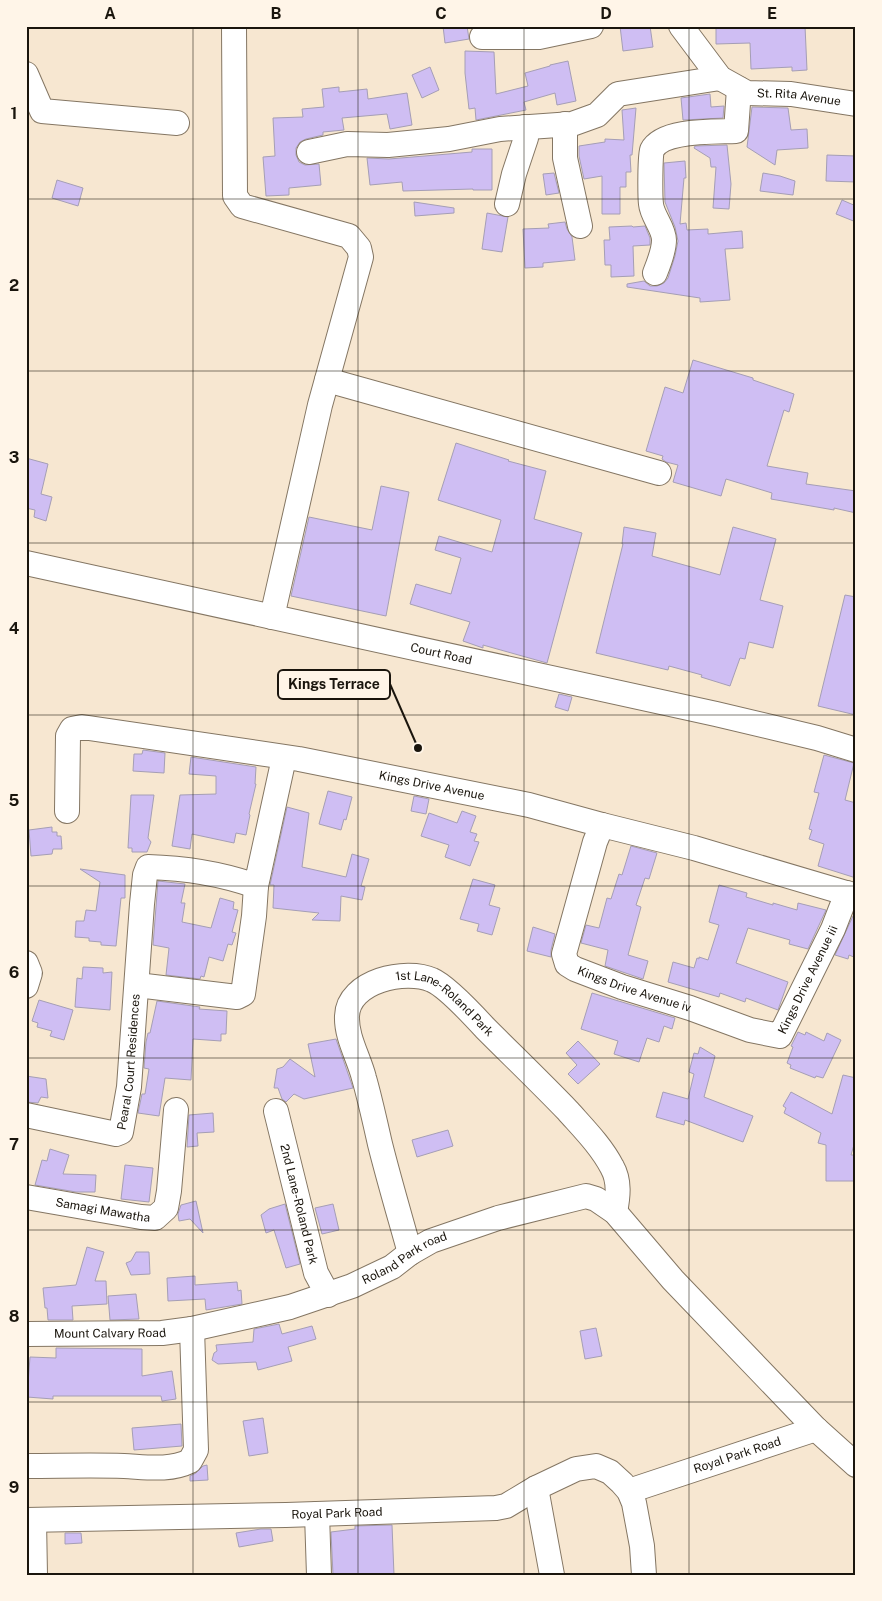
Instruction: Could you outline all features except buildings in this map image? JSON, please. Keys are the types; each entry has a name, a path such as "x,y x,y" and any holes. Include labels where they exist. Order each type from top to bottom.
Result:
{"street":[{"path":"234,26 235,196 242,206 349,236 359,248 361,257 320,405 272,617"},
{"path":"482,37 539,37 591,26"},
{"path":"655,273 664,239 651,204 651,152 653,148 671,137 686,133 736,131 729,84 681,26"},
{"path":"26,74 42,111 177,123"},
{"name":"St. Rita Avenue","path":"309,152 346,144 388,145 449,139 500,129 572,124 597,115 618,94 729,84 747,93 790,94 856,104"},
{"path":"565,124 566,158 580,226"},
{"path":"507,204 514,174 526,138 525,127"},
{"path":"327,380 659,473"},
{"name":"Court Road","path":"26,563 716,714 817,738 856,750"},
{"name":"Kings Drive Avenue","path":"68,811 68,736 72,729 82,727 299,759 529,805 602,825"},
{"name":"Pearal Court Residences","path":"137,985 237,997 243,994 254,916 256,886 284,758"},
{"path":"602,825 694,848 851,894"},
{"name":"Kings Drive Avenue iv","path":"602,825 595,842 564,954 567,964 575,969 622,987 690,1008 750,1030"},
{"name":"Pearal Court Residences","path":"26,1115 116,1134 121,1132 129,1087 142,904 145,875 148,866 171,867 203,872 256,886"},
{"name":"Kings Drive Avenue iii","path":"750,1030 780,1036 851,894"},
{"path":"26,963 30,973 26,986"},
{"name":"1st Lane-Roland Park","path":"410,1253 364,1077 349,1033 346,1017 348,1005 357,993 372,982 386,979 423,976 434,980 555,1098 598,1146 614,1169 618,1190 615,1212"},
{"name":"Samagi Mawatha","path":"26,1197 155,1218 166,1208 168,1199 176,1110"},
{"name":"2nd Lane-Roland Park","path":"276,1111 316,1273 328,1295"},
{"name":"Roland Park road","path":"192,1329 328,1295 392,1267 410,1253 431,1241 498,1218 586,1196 602,1202 615,1212 672,1280 816,1429 856,1465"},
{"path":"26,1466 125,1466 148,1468 177,1466 190,1461 196,1450 192,1329"},
{"name":"Mount Calvary Road","path":"26,1334 162,1332 192,1329"},
{"name":"Royal Park Road","path":"629,1491 816,1429"},
{"name":"Royal Park Road","path":"30,1520 496,1508 506,1506 536,1488 576,1469 596,1466 610,1472 629,1491 637,1514 644,1575"},
{"path":"536,1488 552,1575"},
{"path":"316,1514 319,1575"},
{"path":"30,1520 35,1575"}],"place":[{"name":"Kings Terrace","path":"418,748"}]}
